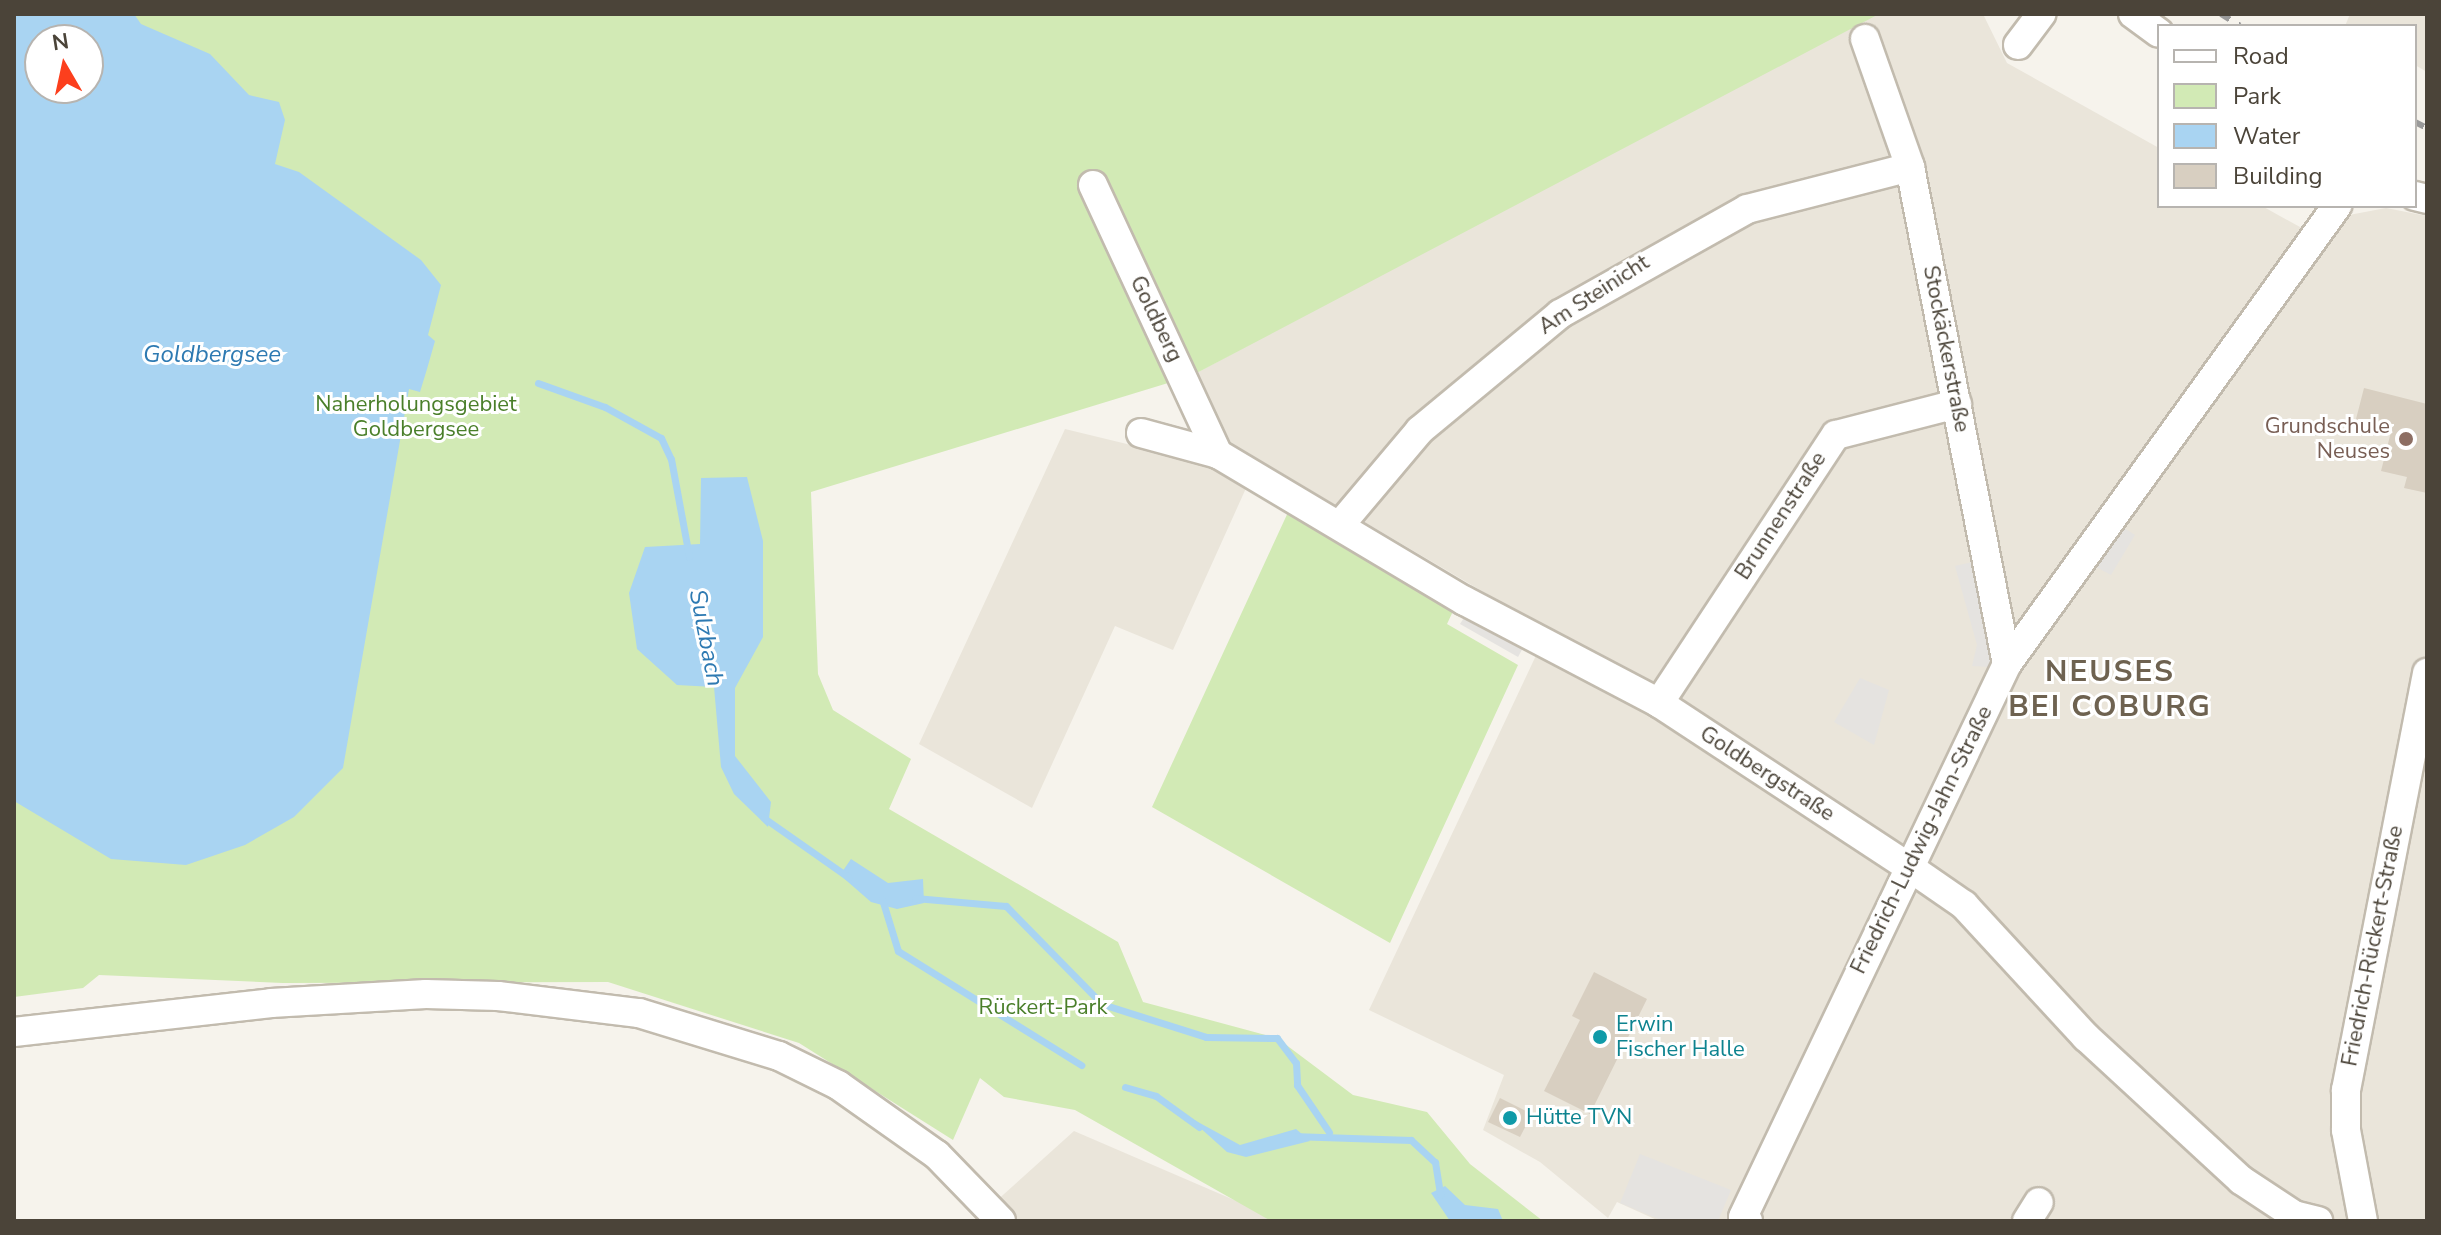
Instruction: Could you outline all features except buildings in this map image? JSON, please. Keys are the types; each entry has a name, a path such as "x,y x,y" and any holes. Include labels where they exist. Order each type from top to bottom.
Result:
{"street":[{"path":"2018,45 2041,14"},
{"path":"2133,14 2157,32"},
{"name":"Stockäckerstraße","path":"1865,39 1910,167 2007,664"},
{"name":"Am Steinicht","path":"1340,525 1420,430 1560,314 1747,209 1910,167"},
{"name":"Goldberg","path":"1093,185 1218,454"},
{"name":"Friedrich-Ludwig-Jahn-Straße","path":"1748,1221 1743,1217 2007,664 2198,406 2332,208"},
{"name":"Brunnenstraße","path":"1659,703 1836,435 1957,404"},
{"name":"Goldbergstraße","path":"1141,433 1218,454 1536,640 1659,703 1909,867 1964,905 2086,1037 2241,1180 2294,1215 2318,1221"},
{"name":"Friedrich-Rückert-Straße","path":"2363,1221 2346,1130 2346,1090 2427,676"},
{"path":"14,1032 271,1003 426,994 572,1002 707,1030 779,1056 850,1093 937,1155 1001,1221"}],"shaded area":[{"path":"1867,14 1983,14 2007,63 2157,147 2157,208 2266,208 2327,242 2349,215 2386,208 2427,216 2427,1221 1659,1221 1617,1202 1608,1218 1540,1162 1483,1130 1504,1075 1369,1010 1548,630 1232,444 1191,376"},
{"path":"2350,14 2427,14 2427,72 2417,66 2417,24 2346,24"},
{"path":"1065,429 1197,461 1247,486 1173,650 1115,626 1032,808 919,744"},
{"path":"2121,526 2135,535 2111,575 2096,567"},
{"path":"1973,562 1995,652 1989,667 1972,666 1977,645 1955,566"},
{"path":"1467,613 1524,646 1518,657 1460,624"},
{"path":"1860,678 1889,690 1874,745 1834,722"},
{"path":"1074,1131 1262,1212 1271,1221 974,1221"},
{"path":"1640,1154 1731,1190 1718,1221 1663,1221 1620,1203"}],"green space":[{"name":"Naherholungsgebiet Goldbergsee","path":"14,14 1879,14 1191,376 811,492 818,674 833,710 911,759 889,809 1118,942 1143,1002 1277,1038 1353,1095 1427,1112 1470,1164 1543,1221 1271,1221 1075,1110 1004,1097 980,1078 953,1140 799,1043 608,982 283,983 99,975 83,988 14,997"},
{"path":"1290,508 1455,607 1447,624 1518,665 1390,943 1152,807"}],"water":[{"name":"Goldbergsee","path":"14,14 134,14 141,24 210,54 249,95 279,102 285,120 275,164 299,172 421,260 441,285 428,335 435,341 420,392 409,389 343,768 294,817 245,845 186,865 111,859 14,801"},
{"path":"747,477 763,541 763,637 735,688 735,756 771,802 768,827 734,794 721,767 714,687 677,685 637,649 629,593 645,547 700,544 701,478"},
{"path":"851,859 888,883 923,879 924,903 897,909 871,902 840,875"},
{"path":"1187,1116 1240,1145 1296,1129 1310,1141 1246,1157 1227,1152"},
{"path":"1445,1186 1465,1205 1498,1209 1503,1221 1450,1221 1431,1193"}],"waterway":[{"name":"Sulzbach","path":"538,383 605,407 661,438 671,459 689,556"},
{"name":"Sulzbach","path":"764,818 848,877"},
{"name":"Sulzbach","path":"915,898 1006,906 1102,1004 1206,1037 1277,1038 1296,1063 1297,1085 1329,1132"},
{"name":"Sulzbach","path":"882,899 898,951 1081,1065"},
{"name":"Sulzbach","path":"1125,1087 1156,1096 1199,1127"},
{"name":"Sulzbach","path":"1292,1136 1411,1140 1435,1162 1440,1195"}],"railway":[{"path":"2221,14 2237,24"},
{"path":"2417,123 2427,128"}],"place":[{"name":"Grundschule Neuses","path":"2406,439"},
{"name":"Erwin Fischer Halle","path":"1600,1037"},
{"name":"Hütte TVN","path":"1510,1118"}],"district":[{"name":"NEUSES BEI COBURG","path":"2110,689"}],"park label":[{"name":"Rückert-Park","path":"1043,1008"}]}
